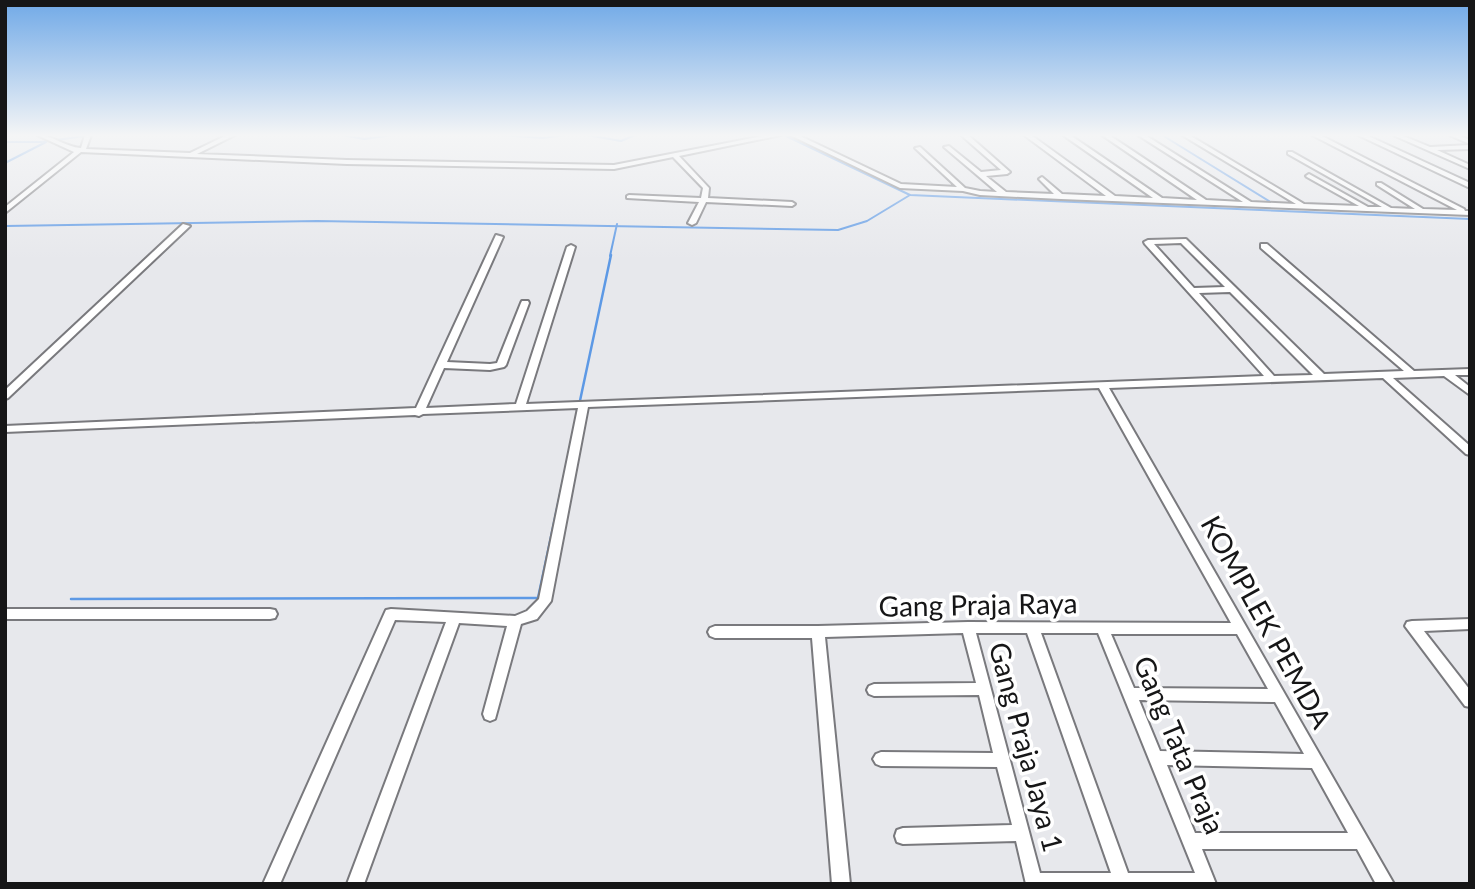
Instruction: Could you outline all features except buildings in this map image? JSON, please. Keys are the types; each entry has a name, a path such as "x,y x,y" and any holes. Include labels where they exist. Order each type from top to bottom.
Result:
{"street":[{"path":"5,211 49,176"},
{"path":"692,223 704,200 705,186 695,176"},
{"path":"882,176 902,186 963,189 980,193 1468,212"},
{"path":"949,176 963,189"},
{"path":"983,176 1004,194"},
{"path":"1083,176 1114,199"},
{"path":"1126,176 1160,200"},
{"path":"1167,176 1205,202"},
{"path":"1207,176 1250,204"},
{"path":"1255,176 1304,206"},
{"path":"1310,176 1367,208"},
{"path":"1332,176 1390,209"},
{"path":"1397,176 1468,212"},
{"path":"1450,176 1470,186"},
{"path":"1042,179 1061,197"},
{"path":"1379,184 1422,210"},
{"path":"629,197 792,204"},
{"path":"5,396 186,226"},
{"path":"419,413 499,237"},
{"path":"1271,378 1148,242 1183,241 1320,376"},
{"path":"1265,246 1411,373"},
{"path":"520,408 571,247"},
{"path":"1191,291 1232,289"},
{"path":"442,365 500,365 525,303"},
{"path":"1445,372 1470,392"},
{"path":"5,429 580,404 1470,372"},
{"path":"1384,374 1470,452"},
{"name":"KOMPLEK PEMDA","path":"1102,384 1386,884"},
{"path":"271,884 391,614 515,621 532,615 545,601 580,404"},
{"path":"5,614 270,614"},
{"path":"355,884 454,618"},
{"path":"490,714 515,621"},
{"path":"1470,624 1412,626 1470,701"},
{"name":"Gang Praja Raya","path":"715,632 968,627 1242,629"},
{"name":"Gang Praja Jaya 1","path":"968,627 1034,882"},
{"path":"1032,627 1122,881"},
{"name":"Gang Tata Praja","path":"1102,628 1208,883"},
{"path":"818,632 841,884"},
{"path":"874,690 984,689"},
{"path":"1129,694 1279,696"},
{"path":"1155,758 1316,761"},
{"path":"881,759 1002,760"},
{"path":"903,836 1022,833"},
{"path":"1190,841 1362,841"},
{"path":"1034,882 1208,883"}],"waterway":[{"path":"871,176 910,195"},
{"path":"1229,176 1272,203"},
{"path":"617,226 838,230 867,221 910,195"},
{"path":"910,195 1470,219"},
{"path":"5,226 317,221 617,226"},
{"path":"610,256 617,226"},
{"path":"71,599 538,598 611,255"}]}
